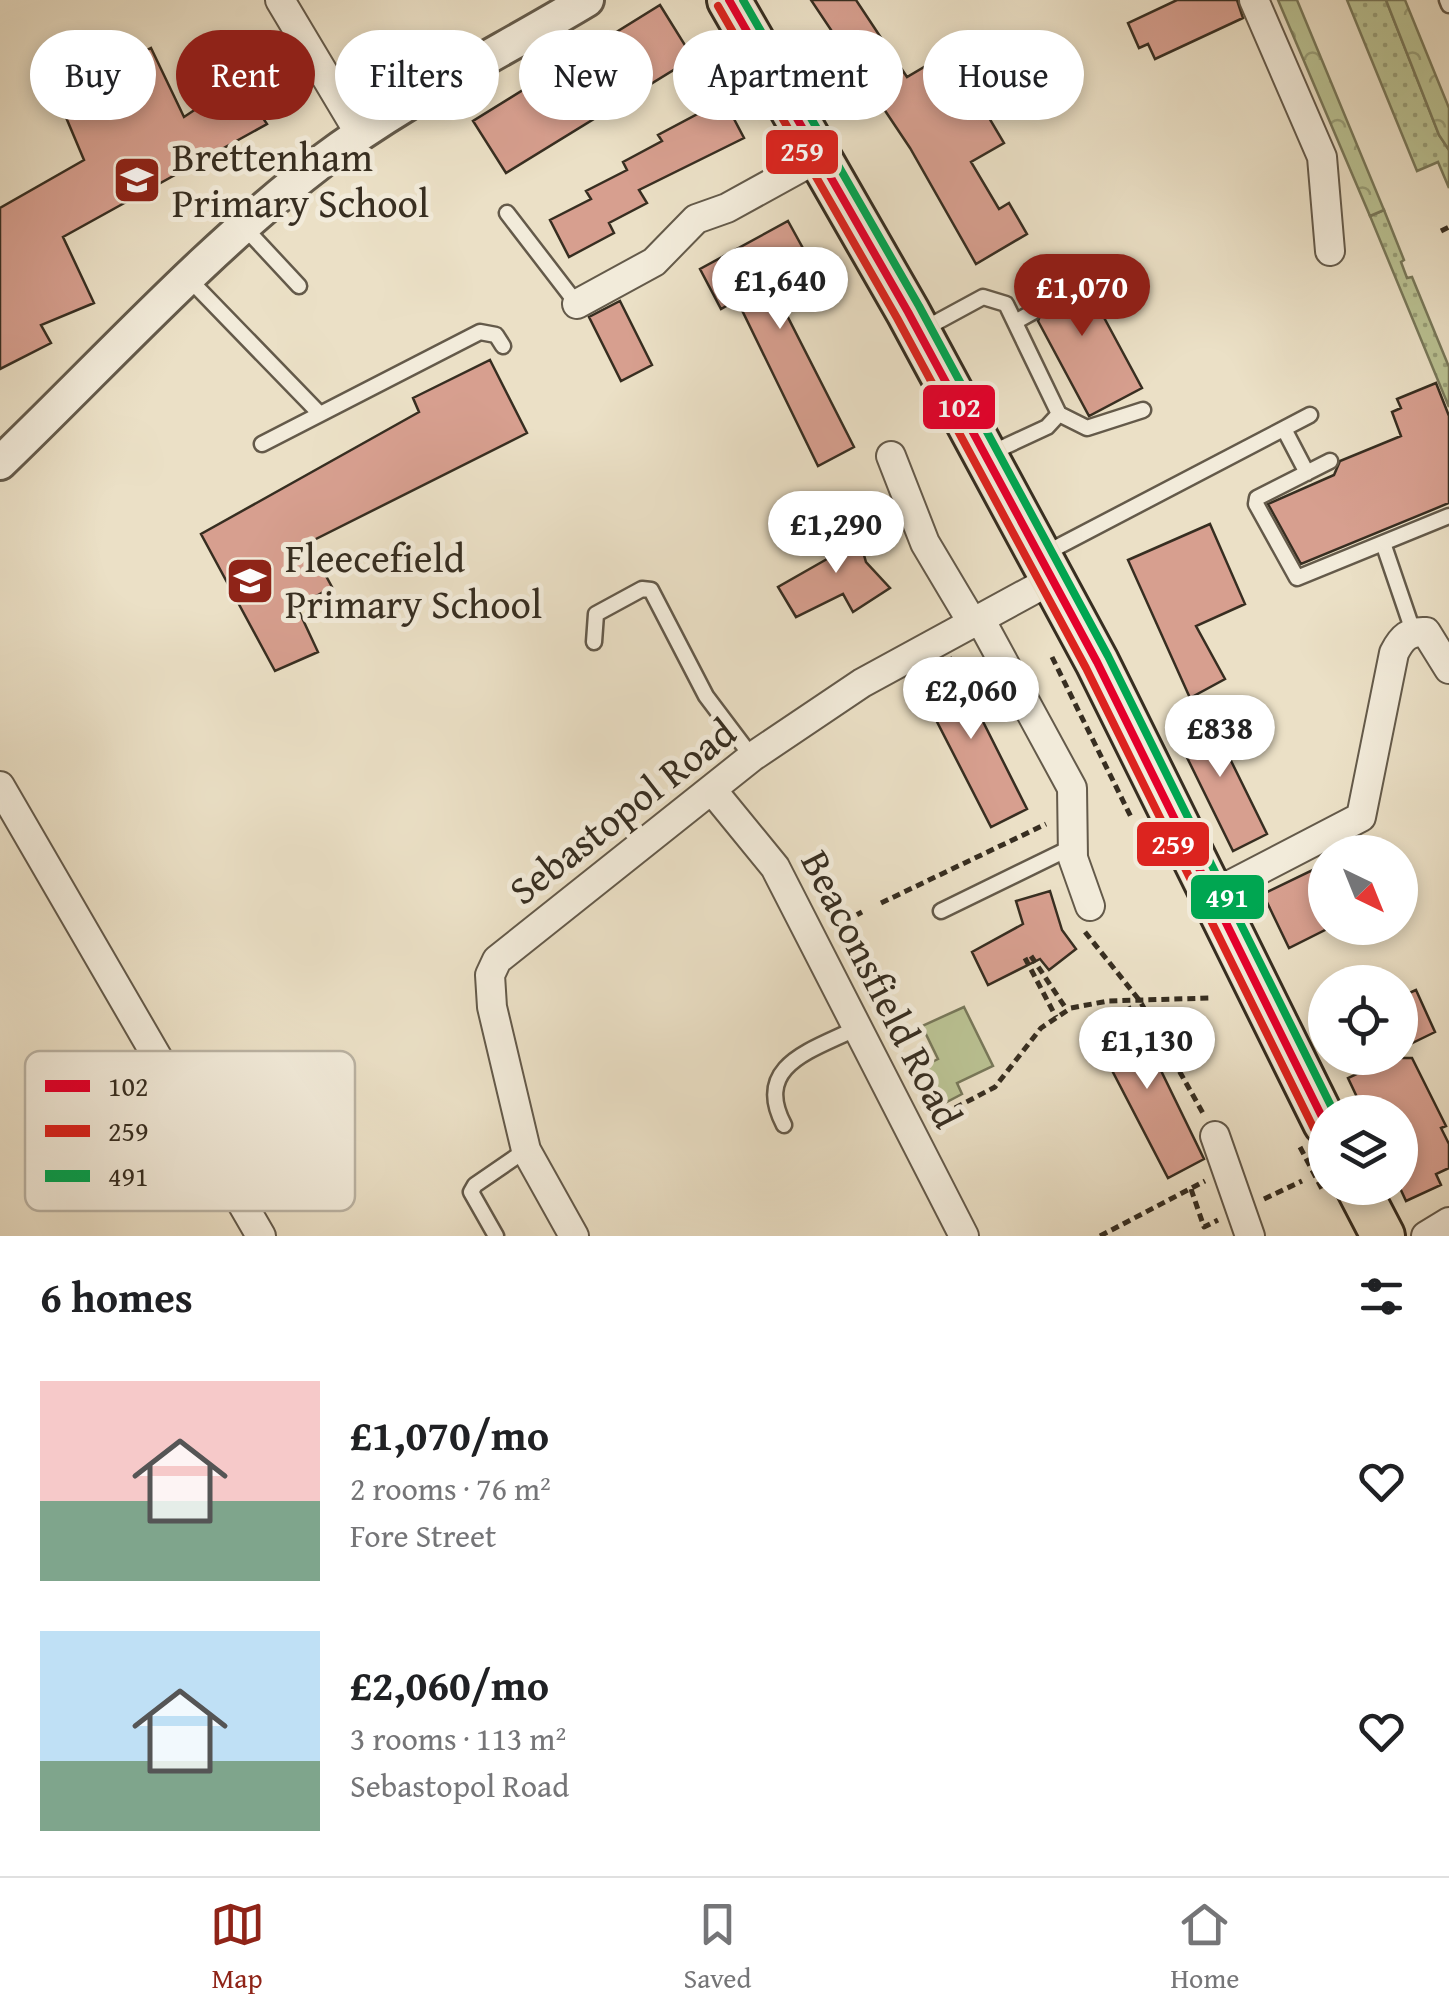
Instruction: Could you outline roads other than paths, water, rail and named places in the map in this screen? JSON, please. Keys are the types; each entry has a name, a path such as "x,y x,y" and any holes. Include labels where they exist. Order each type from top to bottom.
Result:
{"main road":[{"path":"728,0 816,159 919,332 1046,568 1311,1095"},
{"path":"1367,1205 1383,1236"}],"street":[{"path":"280,0 360,134"},
{"path":"0,463 244,228 360,134 587,0"},
{"path":"1254,0 1322,157 1330,251"},
{"path":"577,304 654,262 696,220 728,208 816,159"},
{"path":"891,456 925,543 976,620 1072,788 1072,847 1090,906"},
{"name":"Sebastopol Road","path":"574,1236 526,1150 492,1007 490,974 496,960 752,757 862,684 976,620 1046,568"},
{"path":"1211,895 1361,817 1394,652 1401,639 1413,631 1426,632 1449,669"},
{"path":"0,786 154,1051"},
{"name":"Beaconsfield Road","path":"712,790 775,867 964,1236"},
{"path":"1214,1136 1242,1163 1246,1223"},
{"path":"246,1211 261,1236"},
{"path":"1426,1236 1449,1222"}],"lane":[{"path":"507,213 577,304"},
{"path":"244,228 299,286"},
{"path":"190,280 320,414"},
{"path":"919,332 983,297 1006,304 1058,414 1087,428 1144,410"},
{"path":"1015,322 1034,312"},
{"path":"262,444 480,332 496,335 503,346"},
{"path":"986,456 1047,428 1058,414"},
{"path":"1046,568 1310,416"},
{"path":"1284,429 1306,473"},
{"path":"1330,461 1257,498 1256,504 1291,574 1297,578 1449,516"},
{"path":"1383,543 1413,631"},
{"path":"594,642 592,622 596,614 642,589 652,590 706,696 752,757"},
{"path":"941,911 1072,847"},
{"path":"784,1126 774,1106 777,1078 788,1063 859,1028"},
{"path":"496,1236 472,1192 475,1184 526,1150"}],"place":[{"name":"Brettenham Primary School","path":"137,180"},
{"name":"Fleecefield Primary School","path":"250,581"}]}
